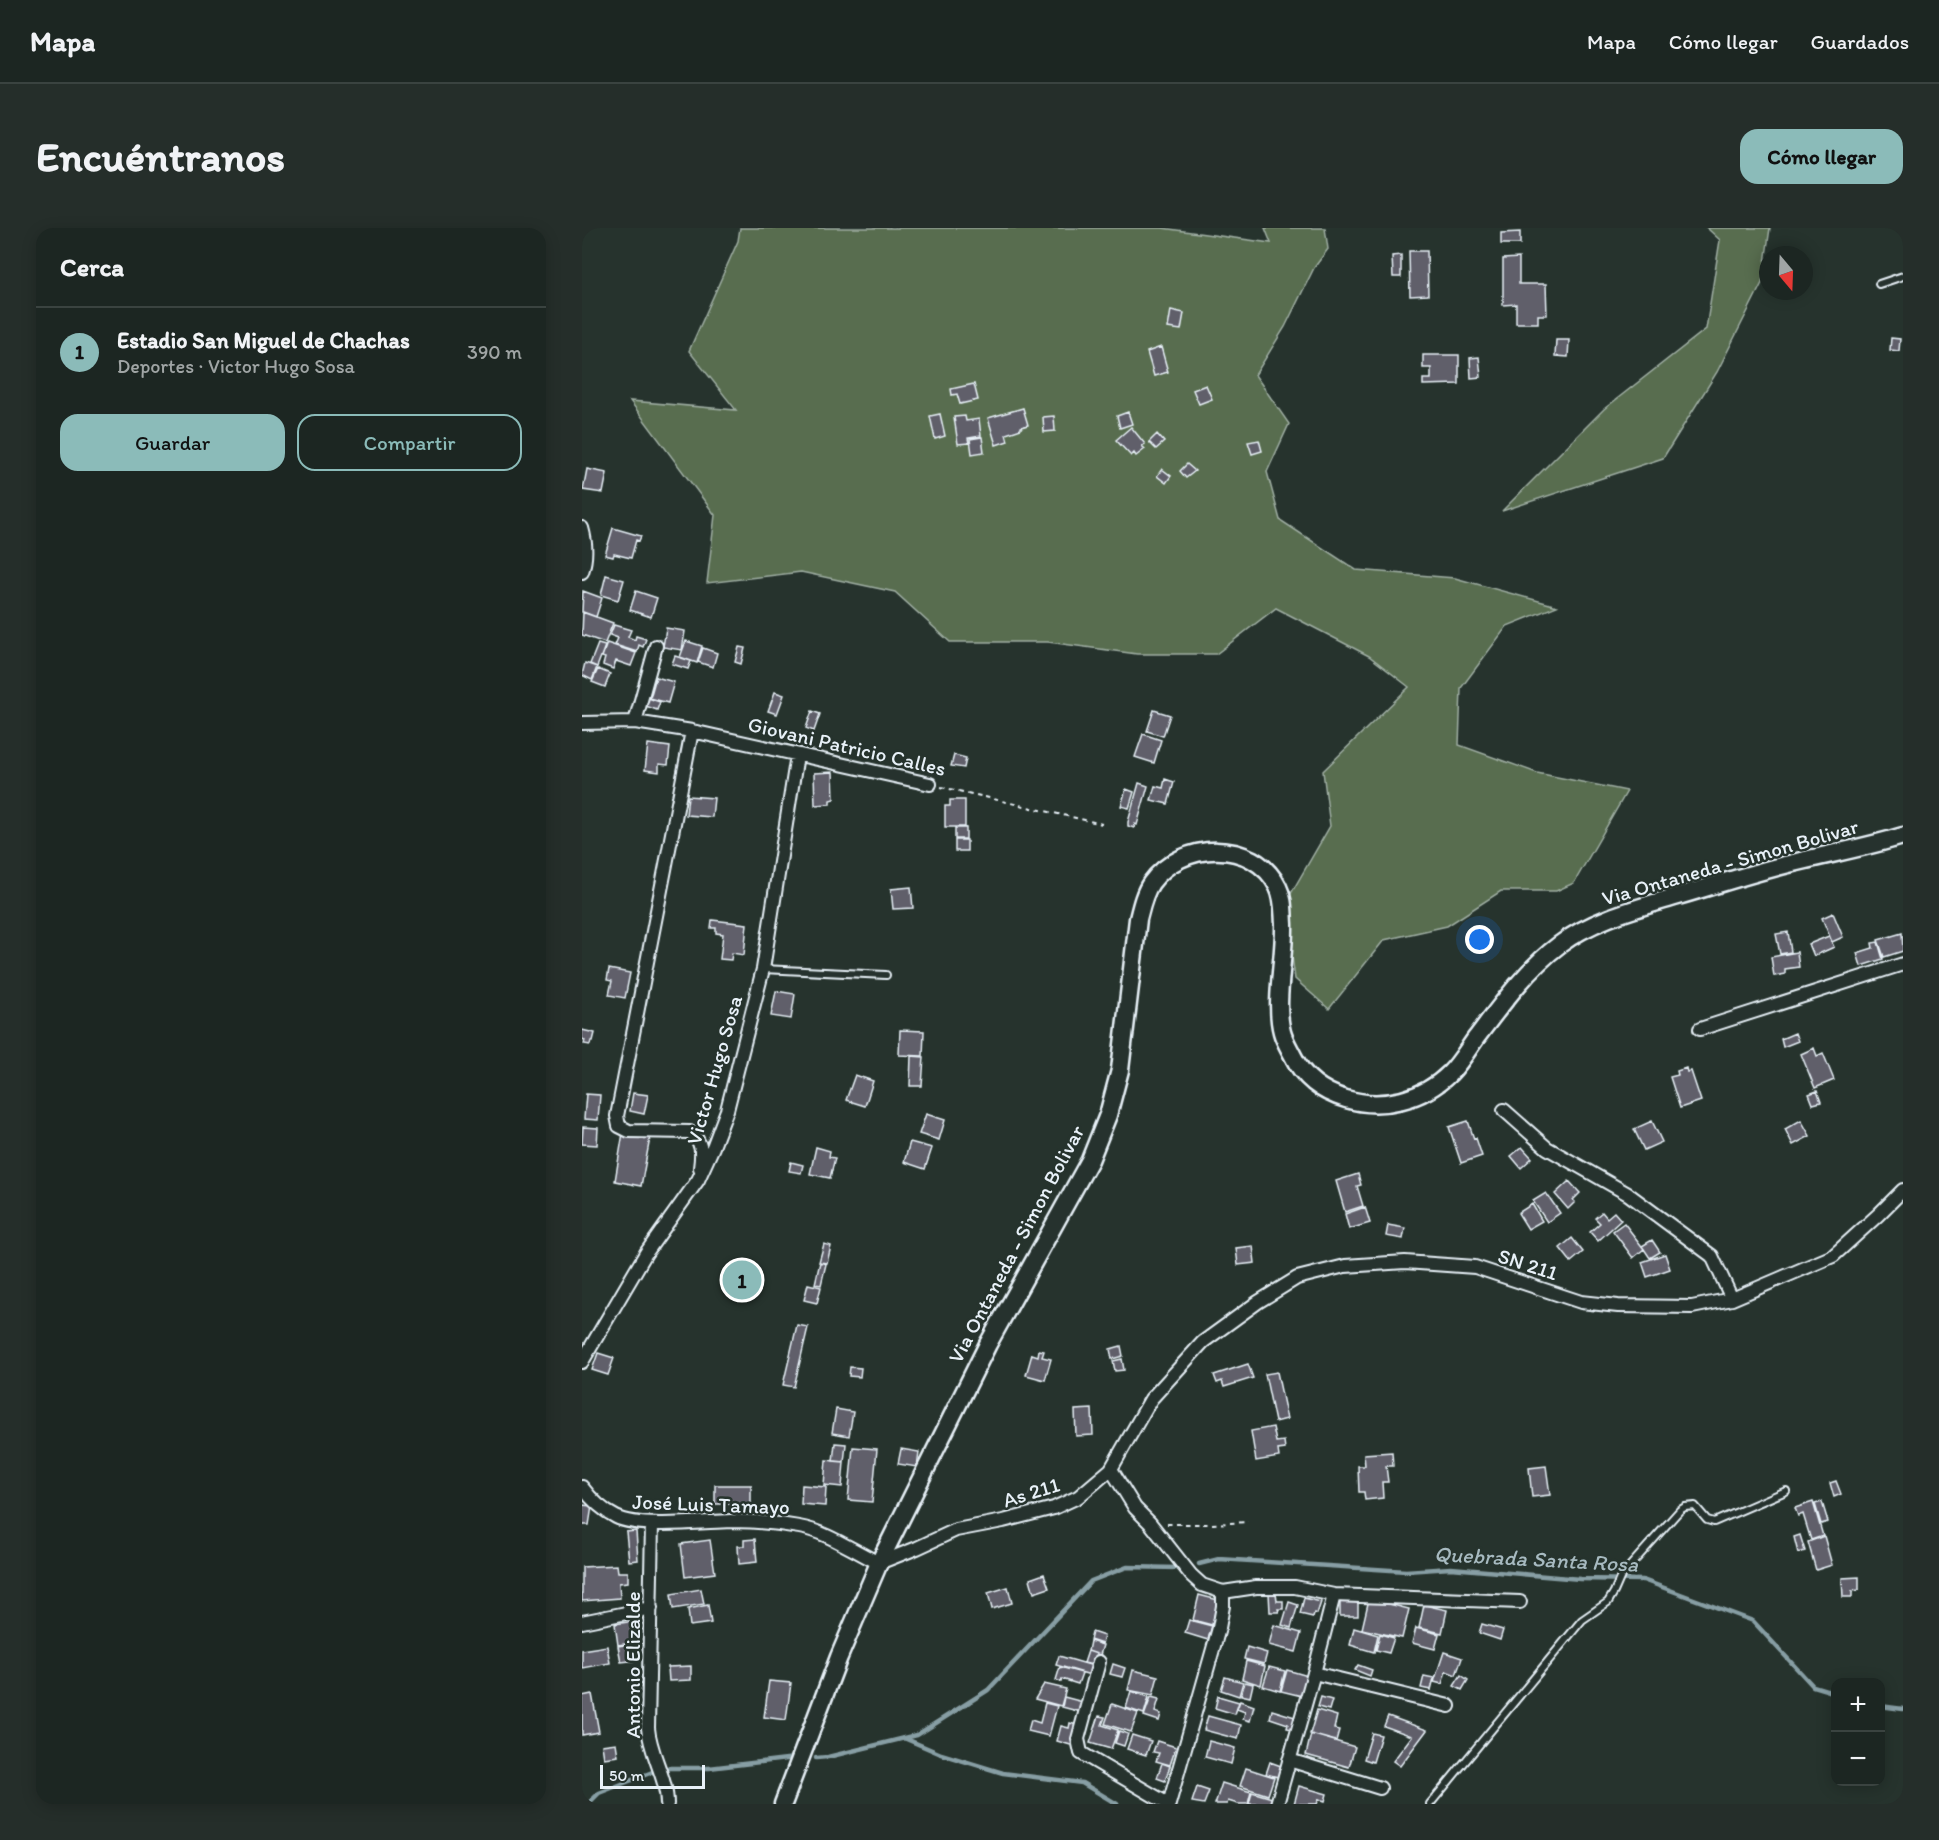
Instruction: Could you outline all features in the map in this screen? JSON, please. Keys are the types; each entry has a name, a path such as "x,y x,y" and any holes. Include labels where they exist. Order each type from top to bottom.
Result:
{"street":[{"path":"582,528 586,544 582,572"},
{"path":"635,722 656,646"},
{"name":"Giovani Patricio Calles","path":"582,723 635,722 692,732 930,784"},
{"path":"692,732 617,1116 619,1126 629,1131 690,1132 698,1138 702,1148 698,1180"},
{"name":"Victor Hugo Sosa","path":"582,1362 646,1252 698,1180 727,1110 763,969 797,755"},
{"name":"Via Ontaneda - Simon Bolivar","path":"783,1804 839,1657 879,1563 988,1344 1090,1160 1108,1114 1120,1070 1138,919 1143,900 1151,883 1175,862 1200,852 1235,852 1242,853 1257,862 1269,873 1284,903 1285,946 1279,1010 1283,1034 1295,1060 1309,1080 1320,1089 1345,1099 1371,1105 1392,1104 1424,1092 1450,1074 1507,998 1539,963 1576,934 1607,919 1647,905 1790,864 1903,836"},
{"path":"1700,1029 1903,964"},
{"path":"1504,1110 1547,1148 1628,1194 1712,1256 1732,1299"},
{"name":"SN 211","path":"1150,1400 1203,1342 1258,1302 1297,1278 1344,1266 1405,1262 1475,1267 1581,1302 1618,1306 1692,1307 1732,1299 1833,1256 1903,1190"},
{"name":"As 211","path":"879,1563 956,1530 1054,1508 1078,1497 1111,1469 1150,1400"},
{"path":"1111,1469 1135,1508 1150,1523 1191,1575 1202,1585 1223,1592 1256,1587 1295,1587 1334,1595 1520,1602"},
{"name":"José Luis Tamayo","path":"582,1487 592,1501 616,1517 634,1523 734,1521 774,1523 803,1528 826,1536 879,1563"},
{"name":"Antonio Elizalde","path":"652,1524 650,1743 667,1804"},
{"path":"1099,1662 1077,1739 1080,1753 1168,1804 1219,1628 1223,1592"},
{"path":"1277,1804 1334,1595"},
{"path":"582,1622 651,1608"},
{"path":"1314,1673 1449,1706"},
{"path":"1289,1760 1380,1788"}],"lane":[{"path":"1879,284 1903,276"},
{"path":"763,969 886,975"},
{"path":"1430,1804 1582,1620 1608,1602 1621,1576 1675,1515 1685,1507 1695,1506 1707,1520 1714,1522 1786,1491"}],"path":[{"name":"Giovani Patricio Calles","path":"930,784 1102,824"},
{"path":"1164,1524 1248,1522"}],"green space":[{"path":"740,228 1162,228 1271,243 1265,228 1325,228 1328,249 1314,268 1285,327 1255,375 1289,424 1267,472 1280,520 1356,570 1455,578 1557,606 1507,626 1461,688 1459,745 1537,773 1627,791 1574,883 1556,891 1501,891 1447,926 1384,940 1329,1009 1295,979 1285,904 1330,826 1323,771 1409,687 1369,656 1276,608 1216,654 1137,654 1048,642 950,642 895,592 801,572 707,583 715,515 630,401 736,410 689,351 738,241"},
{"path":"1707,228 1770,228 1767,246 1759,246 1759,289 1717,372 1663,458 1502,511 1604,409 1706,329 1720,240"}],"building":[{"path":"1520,232 1520,244 1501,244 1501,233"},
{"path":"1409,251 1427,251 1428,295 1410,296"},
{"path":"1401,255 1401,277 1393,277 1392,256"},
{"path":"1519,258 1519,284 1546,284 1547,315 1538,315 1538,323 1516,323 1516,304 1503,305 1503,259"},
{"path":"1171,310 1184,313 1181,330 1168,328"},
{"path":"1891,338 1900,339 1899,351 1890,350"},
{"path":"1556,340 1569,340 1568,357 1555,356"},
{"path":"1161,347 1168,372 1154,376 1147,352"},
{"path":"1423,355 1459,355 1459,384 1423,385 1423,379 1431,379 1431,368 1423,368"},
{"path":"1479,357 1481,377 1471,378 1470,358"},
{"path":"974,384 978,400 960,404 957,394 952,395 951,389"},
{"path":"1206,385 1212,399 1199,404 1193,390"},
{"path":"1023,408 1028,425 1006,434 1008,441 996,445 988,418"},
{"path":"1128,412 1132,424 1120,428 1117,416"},
{"path":"940,414 945,436 935,439 930,416"},
{"path":"965,416 966,421 979,419 981,436 968,438 969,443 958,444 954,417"},
{"path":"1054,416 1055,431 1044,432 1043,417"},
{"path":"1131,427 1145,444 1142,446 1145,449 1136,456 1134,453 1131,456 1116,440"},
{"path":"1157,434 1164,442 1156,449 1149,442"},
{"path":"982,437 984,452 972,454 970,439"},
{"path":"1259,440 1262,451 1252,454 1248,442"},
{"path":"1187,464 1195,471 1186,478 1180,471"},
{"path":"587,469 607,473 603,493 583,490"},
{"path":"1162,469 1171,476 1166,483 1157,476"},
{"path":"613,528 641,536 639,541 636,540 631,558 614,554 613,557 605,555"},
{"path":"606,575 624,580 618,600 601,595"},
{"path":"583,591 602,598 596,617 582,612"},
{"path":"636,591 657,598 651,617 630,610"},
{"path":"583,612 613,623 605,643 582,635"},
{"path":"614,625 631,630 628,637 635,640 636,636 646,639 643,647 639,645 637,652 615,645 618,638 610,635"},
{"path":"666,628 685,631 682,650 663,647"},
{"path":"686,641 702,646 697,663 680,657"},
{"path":"607,643 636,653 631,666 616,661 613,669 603,665 605,658 602,657"},
{"path":"598,644 605,646 597,667 590,664"},
{"path":"739,647 745,648 741,664 735,662"},
{"path":"703,648 717,653 713,667 698,662"},
{"path":"675,656 691,661 688,669 672,664"},
{"path":"585,663 597,667 592,680 582,675"},
{"path":"598,669 610,674 605,687 592,682"},
{"path":"656,677 674,682 668,703 650,698"},
{"path":"775,692 784,695 777,714 768,711"},
{"path":"645,697 660,702 657,710 643,705"},
{"path":"1154,710 1170,715 1163,736 1147,731"},
{"path":"812,711 820,714 814,731 806,728"},
{"path":"1143,734 1161,740 1154,763 1135,757"},
{"path":"648,744 670,747 668,765 659,764 659,772 645,770"},
{"path":"954,755 966,758 964,768 951,766"},
{"path":"833,772 834,799 830,800 830,804 815,805 814,773"},
{"path":"1165,779 1174,782 1168,804 1151,800 1155,786 1163,788"},
{"path":"1139,783 1148,786 1137,825 1135,824 1134,828 1128,826 1128,822"},
{"path":"1126,789 1134,792 1129,808 1121,806"},
{"path":"688,796 714,798 712,817 686,815"},
{"path":"950,800 965,800 965,827 945,827 945,806 950,806"},
{"path":"955,828 966,828 966,839 955,839"},
{"path":"955,840 967,840 967,851 955,851"},
{"path":"911,887 913,908 893,909 891,889"},
{"path":"1833,913 1843,937 1832,942 1822,918"},
{"path":"712,920 747,924 744,955 732,953 731,960 720,959 723,934 716,933 716,928 711,928"},
{"path":"1788,932 1791,952 1780,954 1776,934"},
{"path":"1902,933 1903,951 1884,957 1878,940"},
{"path":"1829,936 1834,947 1814,956 1809,944"},
{"path":"1878,942 1883,959 1861,966 1857,953 1873,948 1872,943"},
{"path":"1797,952 1799,967 1785,969 1785,974 1774,976 1771,957"},
{"path":"609,969 630,973 625,998 609,995 612,981 607,980"},
{"path":"776,991 795,994 791,1019 771,1016"},
{"path":"582,1030 595,1033 590,1045 584,1044"},
{"path":"900,1030 924,1031 923,1056 899,1055"},
{"path":"1795,1033 1798,1041 1783,1047 1781,1039"},
{"path":"1814,1048 1817,1056 1823,1053 1834,1080 1815,1088 1801,1054"},
{"path":"911,1056 924,1057 922,1086 910,1086"},
{"path":"1686,1068 1687,1072 1691,1071 1701,1101 1680,1108 1670,1077 1678,1075 1677,1071"},
{"path":"855,1075 873,1081 865,1106 846,1100"},
{"path":"1817,1091 1821,1102 1813,1104 1809,1094"},
{"path":"633,1093 648,1095 644,1114 630,1111"},
{"path":"586,1094 600,1095 598,1120 584,1119"},
{"path":"926,1114 945,1120 939,1140 919,1134"},
{"path":"1801,1120 1810,1136 1793,1145 1785,1129"},
{"path":"1468,1121 1482,1156 1461,1163 1449,1127"},
{"path":"1652,1121 1662,1142 1644,1150 1634,1129"},
{"path":"583,1127 598,1128 597,1145 582,1144"},
{"path":"623,1133 650,1138 641,1186 615,1181"},
{"path":"910,1142 932,1148 925,1169 904,1162"},
{"path":"816,1147 830,1151 829,1157 835,1158 830,1178 810,1174"},
{"path":"1522,1147 1532,1158 1521,1168 1511,1156"},
{"path":"791,1162 803,1165 801,1173 789,1171"},
{"path":"1358,1174 1361,1185 1357,1186 1363,1206 1345,1212 1336,1181"},
{"path":"1569,1181 1580,1193 1568,1209 1555,1194"},
{"path":"1546,1193 1560,1213 1547,1222 1533,1201"},
{"path":"1532,1204 1542,1221 1528,1229 1518,1213"},
{"path":"1365,1207 1370,1223 1349,1229 1345,1214"},
{"path":"1602,1212 1607,1218 1614,1212 1621,1220 1598,1241 1590,1232 1600,1223 1595,1218"},
{"path":"1624,1223 1644,1249 1633,1258 1613,1231"},
{"path":"1388,1225 1405,1228 1403,1239 1386,1236"},
{"path":"1572,1238 1583,1252 1571,1262 1560,1248"},
{"path":"1652,1240 1660,1252 1650,1258 1642,1246"},
{"path":"824,1244 831,1246 827,1263 819,1262"},
{"path":"1253,1246 1255,1263 1238,1265 1236,1248"},
{"path":"1665,1254 1670,1269 1647,1277 1642,1262"},
{"path":"820,1262 826,1264 821,1285 815,1284"},
{"path":"808,1284 821,1287 817,1303 804,1300"},
{"path":"797,1325 808,1327 794,1387 783,1385"},
{"path":"1121,1346 1123,1356 1112,1359 1110,1349"},
{"path":"1039,1350 1044,1351 1042,1357 1051,1359 1045,1380 1026,1375 1032,1354 1038,1356"},
{"path":"598,1353 614,1358 608,1375 592,1370"},
{"path":"1122,1359 1124,1370 1115,1371 1113,1361"},
{"path":"1248,1364 1253,1378 1224,1387 1222,1381 1217,1383 1214,1375"},
{"path":"850,1367 861,1368 860,1377 849,1376"},
{"path":"1277,1372 1287,1419 1275,1422 1265,1374"},
{"path":"836,1409 853,1412 849,1436 832,1433"},
{"path":"1092,1409 1093,1435 1076,1436 1075,1410"},
{"path":"1273,1427 1276,1442 1284,1441 1285,1449 1278,1450 1279,1457 1256,1461 1251,1431"},
{"path":"835,1443 846,1444 844,1462 833,1461"},
{"path":"853,1447 877,1449 872,1502 848,1500"},
{"path":"901,1449 919,1452 917,1467 898,1464"},
{"path":"1392,1452 1393,1466 1386,1466 1388,1482 1382,1482 1383,1498 1365,1500 1364,1492 1359,1492 1358,1466 1365,1466 1364,1454"},
{"path":"826,1460 844,1462 842,1487 824,1485"},
{"path":"1546,1466 1550,1495 1532,1497 1529,1468"},
{"path":"1836,1481 1841,1494 1834,1497 1830,1483"},
{"path":"715,1485 751,1485 751,1504 715,1504"},
{"path":"802,1485 826,1487 825,1506 801,1504"},
{"path":"1813,1502 1823,1536 1811,1540 1803,1514 1798,1516 1795,1508"},
{"path":"1822,1502 1828,1522 1821,1524 1815,1504"},
{"path":"582,1505 592,1506 589,1525 582,1525"},
{"path":"636,1531 638,1560 629,1561 626,1532"},
{"path":"1800,1535 1805,1551 1798,1553 1794,1537"},
{"path":"1824,1536 1832,1565 1816,1570 1808,1542"},
{"path":"755,1539 757,1562 739,1564 738,1546 744,1546 744,1540"},
{"path":"710,1540 715,1573 685,1577 681,1544"},
{"path":"617,1565 618,1572 628,1572 628,1582 619,1583 620,1598 582,1601 582,1567"},
{"path":"1044,1574 1049,1588 1034,1593 1030,1579"},
{"path":"1859,1577 1859,1590 1852,1591 1852,1597 1843,1597 1842,1578"},
{"path":"1008,1587 1012,1603 992,1609 988,1593"},
{"path":"701,1589 704,1604 673,1609 671,1594"},
{"path":"1269,1593 1276,1593 1277,1601 1283,1601 1283,1609 1278,1609 1279,1612 1270,1612"},
{"path":"1199,1595 1218,1600 1212,1625 1193,1620"},
{"path":"1304,1598 1321,1602 1317,1614 1314,1613 1313,1617 1300,1614"},
{"path":"1369,1599 1409,1609 1402,1638 1362,1629"},
{"path":"1289,1602 1298,1605 1291,1628 1282,1625"},
{"path":"1340,1602 1358,1602 1358,1616 1340,1616"},
{"path":"708,1605 711,1623 690,1626 688,1609"},
{"path":"1424,1605 1447,1610 1442,1633 1419,1628"},
{"path":"1189,1620 1212,1626 1208,1640 1185,1633"},
{"path":"634,1621 638,1642 618,1645 615,1624"},
{"path":"1482,1624 1503,1630 1500,1640 1479,1633"},
{"path":"1274,1625 1301,1633 1296,1652 1269,1645"},
{"path":"1354,1628 1378,1635 1374,1652 1350,1645"},
{"path":"1416,1628 1439,1634 1435,1649 1412,1643"},
{"path":"1092,1632 1104,1636 1102,1644 1090,1640"},
{"path":"1380,1634 1394,1638 1389,1653 1376,1650"},
{"path":"1090,1641 1103,1645 1100,1655 1088,1651"},
{"path":"636,1643 639,1660 621,1662 618,1646"},
{"path":"607,1646 610,1663 582,1668 582,1650"},
{"path":"1247,1647 1267,1653 1264,1664 1244,1659"},
{"path":"1088,1651 1100,1655 1097,1666 1084,1663"},
{"path":"1444,1652 1462,1658 1456,1675 1446,1671 1442,1684 1434,1682"},
{"path":"1059,1656 1097,1667 1094,1676 1056,1665"},
{"path":"1246,1661 1265,1666 1261,1685 1242,1679"},
{"path":"1113,1664 1125,1668 1122,1677 1110,1674"},
{"path":"1358,1665 1372,1670 1370,1676 1355,1670"},
{"path":"691,1666 691,1680 669,1681 668,1667"},
{"path":"1060,1667 1082,1673 1078,1684 1062,1679 1061,1682 1056,1680"},
{"path":"1269,1667 1285,1671 1280,1691 1263,1686"},
{"path":"1133,1670 1158,1676 1153,1695 1128,1690"},
{"path":"1287,1670 1308,1676 1302,1696 1281,1691"},
{"path":"1461,1675 1468,1680 1462,1690 1454,1686"},
{"path":"1424,1676 1434,1678 1431,1690 1421,1688"},
{"path":"1225,1677 1243,1682 1239,1696 1221,1690"},
{"path":"769,1681 791,1683 786,1720 764,1717"},
{"path":"1245,1682 1253,1684 1250,1697 1241,1695"},
{"path":"1044,1684 1066,1689 1061,1706 1035,1699"},
{"path":"1131,1691 1149,1697 1144,1714 1126,1708"},
{"path":"592,1694 599,1732 582,1735 582,1696"},
{"path":"1218,1696 1239,1702 1235,1714 1215,1708"},
{"path":"1064,1697 1087,1703 1085,1713 1062,1707"},
{"path":"1151,1697 1159,1699 1155,1712 1161,1714 1159,1721 1144,1716"},
{"path":"1321,1697 1332,1700 1329,1710 1318,1707"},
{"path":"1240,1701 1254,1706 1250,1721 1243,1719 1245,1712 1237,1709"},
{"path":"1045,1703 1057,1706 1049,1736 1028,1731 1031,1720 1040,1723"},
{"path":"1112,1704 1138,1713 1131,1732 1105,1724"},
{"path":"1272,1710 1295,1717 1292,1729 1287,1728 1288,1724 1270,1718"},
{"path":"1317,1710 1337,1716 1334,1729 1339,1730 1336,1741 1310,1734"},
{"path":"1099,1716 1105,1717 1102,1725 1118,1730 1111,1749 1090,1743"},
{"path":"1208,1716 1241,1725 1238,1739 1204,1730"},
{"path":"1388,1716 1427,1730 1400,1766 1393,1761 1412,1736 1384,1726"},
{"path":"1070,1723 1080,1726 1074,1746 1057,1741 1061,1726 1069,1728"},
{"path":"1119,1731 1128,1734 1124,1746 1115,1743"},
{"path":"1372,1733 1381,1735 1373,1762 1364,1759"},
{"path":"1311,1734 1355,1747 1349,1767 1306,1755"},
{"path":"1132,1735 1151,1741 1146,1755 1127,1749"},
{"path":"1157,1741 1176,1747 1170,1765 1156,1761 1159,1753 1153,1752"},
{"path":"1209,1741 1235,1748 1231,1764 1205,1757"},
{"path":"616,1743 618,1756 604,1758 602,1745"},
{"path":"1270,1762 1281,1766 1278,1777 1266,1774"},
{"path":"1162,1763 1170,1766 1165,1781 1157,1778"},
{"path":"1246,1768 1274,1777 1268,1795 1240,1786"},
{"path":"1222,1783 1251,1792 1248,1804 1228,1801 1227,1804 1215,1804"},
{"path":"1299,1786 1327,1794 1325,1801 1319,1799 1317,1804 1294,1804"},
{"path":"1197,1787 1209,1791 1204,1804 1192,1802"},
{"path":"1252,1792 1272,1798 1271,1804 1249,1804"}],"waterway":[{"name":"Quebrada Santa Rosa","path":"1199,1564 1219,1559 1406,1571 1451,1568 1580,1579 1643,1580 1753,1621 1813,1686 1831,1691"},
{"name":"Quebrada Santa Rosa","path":"816,1758 917,1735 988,1690 1091,1581 1127,1567 1178,1568"},
{"name":"Quebrada Santa Rosa","path":"1885,1707 1903,1709"},
{"path":"904,1738 941,1754 1003,1773 1082,1783 1117,1804"},
{"path":"665,1768 709,1768 795,1758"},
{"name":"Quebrada Santa Rosa","path":"588,1804 599,1793 655,1771"}],"place":[{"name":"Estadio San Miguel de Chachas","path":"742,1280"}]}
